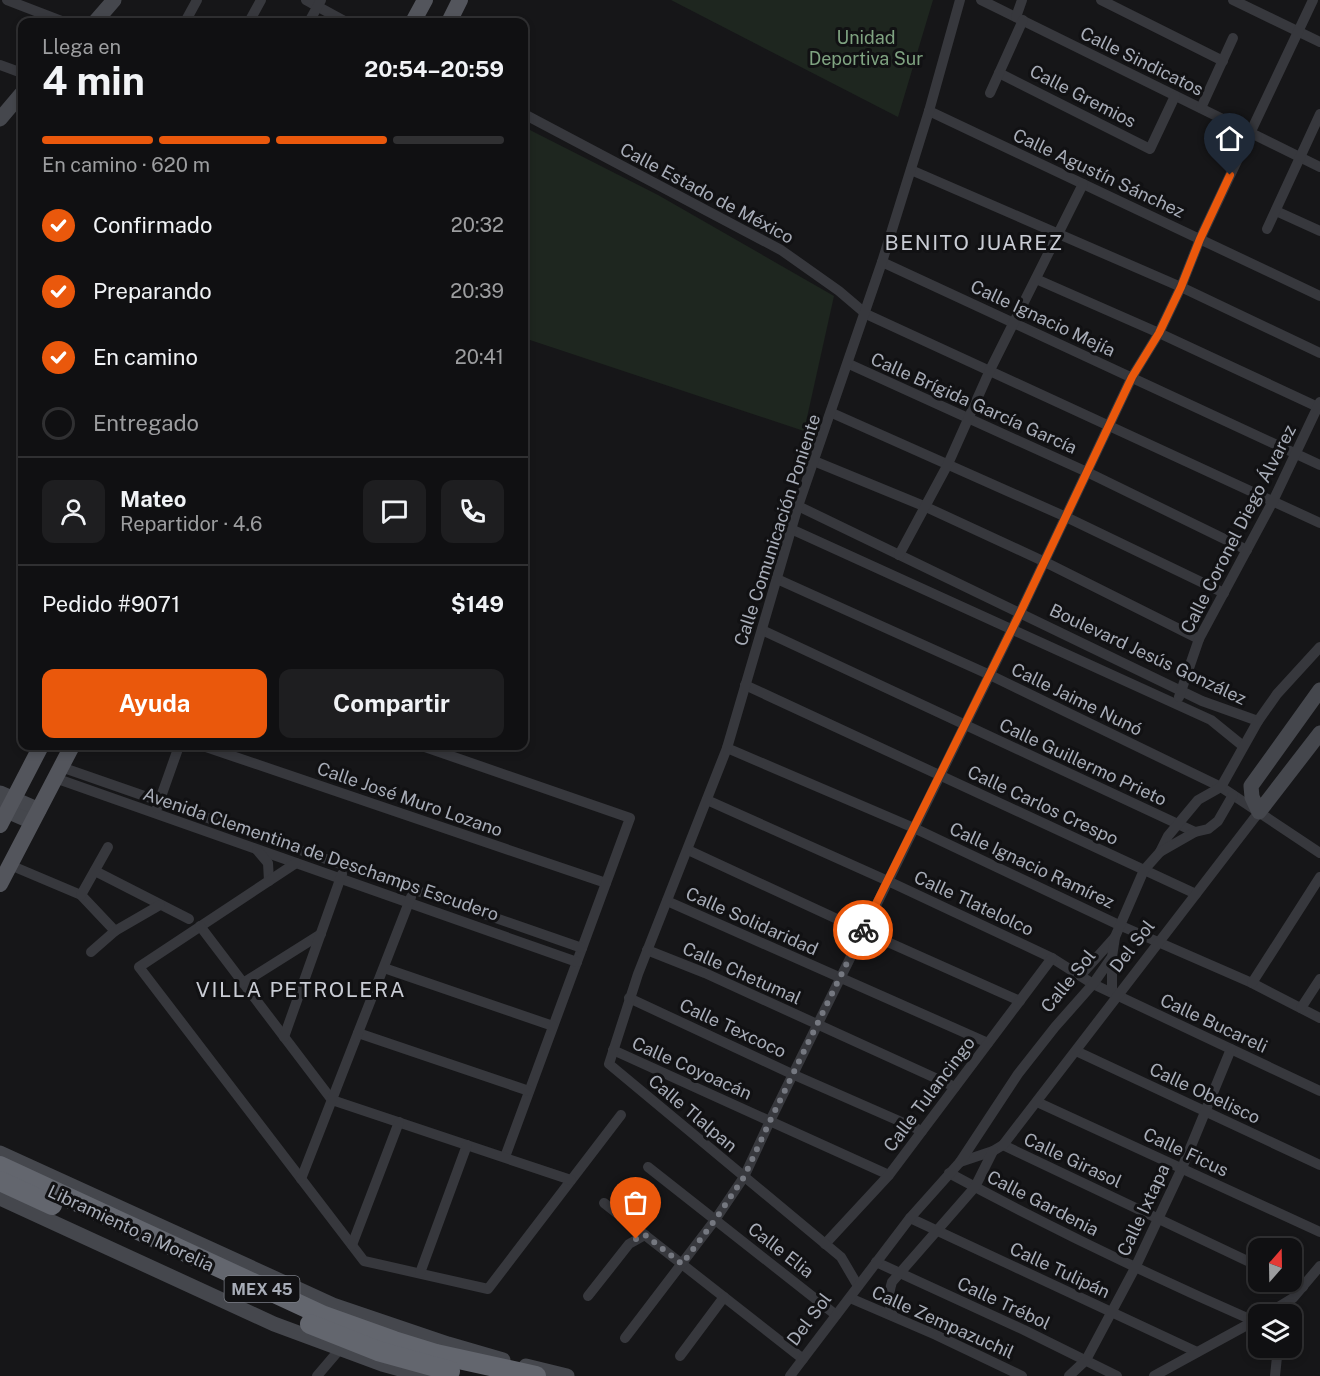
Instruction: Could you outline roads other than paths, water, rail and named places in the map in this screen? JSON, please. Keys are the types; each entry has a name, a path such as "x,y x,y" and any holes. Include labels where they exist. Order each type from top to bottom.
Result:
{"highway":[{"name":"Libramiento a Morelia","path":"0,1166 324,1316 436,1354 536,1376"},
{"name":"Libramiento a Morelia","path":"0,1181 337,1336 418,1363 472,1376"}],"main road":[{"path":"86,18 102,0"},
{"path":"98,18 114,0"},
{"path":"415,18 425,0"},
{"path":"450,18 460,0"},
{"path":"0,119 18,98"},
{"path":"0,133 18,111"},
{"path":"1259,812 1252,797 1251,786 1320,690"},
{"name":"Del Sol","path":"1259,812 1320,733"},
{"path":"35,816 4,807 39,750"},
{"path":"0,884 70,750"},
{"path":"0,1153 333,1305 448,1344 567,1376"},
{"path":"0,1198 239,1309 340,1349 425,1376"}],"street":[{"path":"7,0 54,18"},
{"path":"187,18 197,0"},
{"path":"251,18 261,0"},
{"path":"306,0 319,3 340,18"},
{"name":"Calle Comunicación Poniente","path":"609,1064 629,998 727,748 798,506 866,314 929,111 960,0"},
{"name":"Calle Sindicatos","path":"981,0 1320,167"},
{"path":"990,93 1019,19 1022,0"},
{"path":"1101,0 1223,61"},
{"path":"1233,0 1320,42"},
{"path":"625,1338 715,1220 744,1177 792,1074 1045,562 1132,377 1159,333 1200,239 1313,0"},
{"path":"311,18 319,3"},
{"path":"1201,108 1233,38"},
{"path":"0,65 18,72"},
{"name":"Calle Gremios","path":"999,72 1150,149 1175,96"},
{"name":"Calle Agustín Sánchez","path":"929,111 1320,296"},
{"path":"1267,229 1320,114"},
{"name":"Calle Estado de México","path":"528,116 781,250 866,314 1320,523"},
{"path":"911,170 1059,232 1320,353"},
{"path":"899,555 948,464 990,370 1083,184"},
{"path":"1276,211 1320,231"},
{"name":"Calle Ignacio Mejía","path":"882,262 1320,465"},
{"path":"1035,279 1319,406"},
{"name":"Calle Brígida García García","path":"849,364 1087,472 1247,550"},
{"name":"Calle Coronel Diego Álvarez","path":"1177,705 1199,639 1273,501 1319,406"},
{"path":"832,413 1066,517 1224,593"},
{"path":"814,461 926,507 1045,562 1199,639"},
{"name":"Boulevard Jesús González","path":"798,506 1202,700 1258,721"},
{"name":"Boulevard Jesús González","path":"791,529 1211,720 1243,746"},
{"name":"Calle Jaime Nunó","path":"777,579 990,675 1221,787 1320,853"},
{"name":"Calle Guillermo Prieto","path":"762,630 1195,832"},
{"path":"1160,852 1167,836 1198,800 1221,787 1258,721 1277,694 1320,647"},
{"name":"Calle Carlos Crespo","path":"745,685 1196,894"},
{"path":"1202,700 1211,720"},
{"name":"Calle Ignacio Ramírez","path":"727,748 914,828 1119,925 1252,983 1320,1017"},
{"path":"155,813 178,750"},
{"name":"Calle José Muro Lozano","path":"215,750 606,883"},
{"path":"434,750 630,818 505,1158"},
{"name":"Avenida Clementina de Deschamps Escudero","path":"58,772 160,801 582,948"},
{"name":"Avenida Clementina de Deschamps Escudero","path":"58,772 155,813 577,962"},
{"name":"Calle Sol","path":"950,1173 960,1162 1018,1074 1093,984 1112,957 1119,925 1144,870 1160,852 1195,832 1208,829 1218,820 1233,795"},
{"name":"Calle Tlatelolco","path":"707,800 1052,958 1093,984"},
{"name":"Del Sol","path":"960,1162 993,1151 1003,1145 1076,1051 1115,994 1159,943 1259,812"},
{"path":"81,896 108,847"},
{"path":"256,849 268,863 269,881"},
{"path":"688,850 1020,1001"},
{"path":"297,863 139,967 364,1261 488,1289 621,1116"},
{"path":"10,865 81,896 115,931"},
{"path":"284,1036 345,866"},
{"path":"95,872 189,919"},
{"path":"1252,983 1320,877"},
{"path":"301,1179 414,890"},
{"name":"Calle Solidaridad","path":"668,902 988,1043"},
{"path":"91,952 115,931 160,905"},
{"path":"200,926 332,1100 571,1180"},
{"path":"243,983 321,934"},
{"path":"1081,975 1115,937"},
{"name":"Calle Chetumal","path":"647,950 705,973 955,1087"},
{"path":"1112,957 1115,994"},
{"name":"Calle Tulancingo","path":"825,1244 889,1175 1052,958"},
{"path":"384,968 553,1026"},
{"path":"1301,1008 1320,979"},
{"name":"Calle Bucareli","path":"1093,984 1320,1091"},
{"name":"Calle Texcoco","path":"629,998 792,1074 922,1131"},
{"path":"358,1033 529,1091"},
{"name":"Calle Ixtapa","path":"1069,1376 1086,1360 1135,1268 1182,1168 1231,1049"},
{"name":"Calle Coyoacán","path":"613,1050 889,1175"},
{"name":"Calle Obelisco","path":"1076,1051 1320,1165"},
{"name":"Calle Tlalpan","path":"609,1064 841,1257 858,1286"},
{"name":"Calle Ficus","path":"1037,1102 1320,1232"},
{"path":"352,1245 399,1122"},
{"path":"420,1274 466,1145"},
{"name":"Calle Girasol","path":"1003,1145 1248,1261"},
{"path":"893,1316 888,1293 892,1282 975,1187 993,1151"},
{"name":"Calle Elia","path":"648,1167 836,1315"},
{"name":"Del Sol","path":"790,1376 910,1218 950,1173"},
{"name":"Calle Gardenia","path":"950,1173 1135,1268 1248,1317"},
{"path":"604,1203 803,1359"},
{"name":"Calle Tulipán","path":"910,1218 1197,1352"},
{"path":"588,1296 629,1244 645,1235"},
{"name":"Calle Trébol","path":"876,1262 1117,1376"},
{"path":"1287,1304 1320,1266"},
{"path":"680,1356 724,1297"},
{"name":"Calle Zempazuchil","path":"850,1298 1022,1376"},
{"path":"1154,1376 1248,1324"},
{"path":"317,1376 340,1349"},
{"path":"1275,1376 1277,1358"}],"district":[{"name":"BENITO JUAREZ","path":"974,242"},
{"name":"VILLA PETROLERA","path":"301,989"}],"park label":[{"name":"Unidad Deportiva Sur","path":"866,47"}]}
